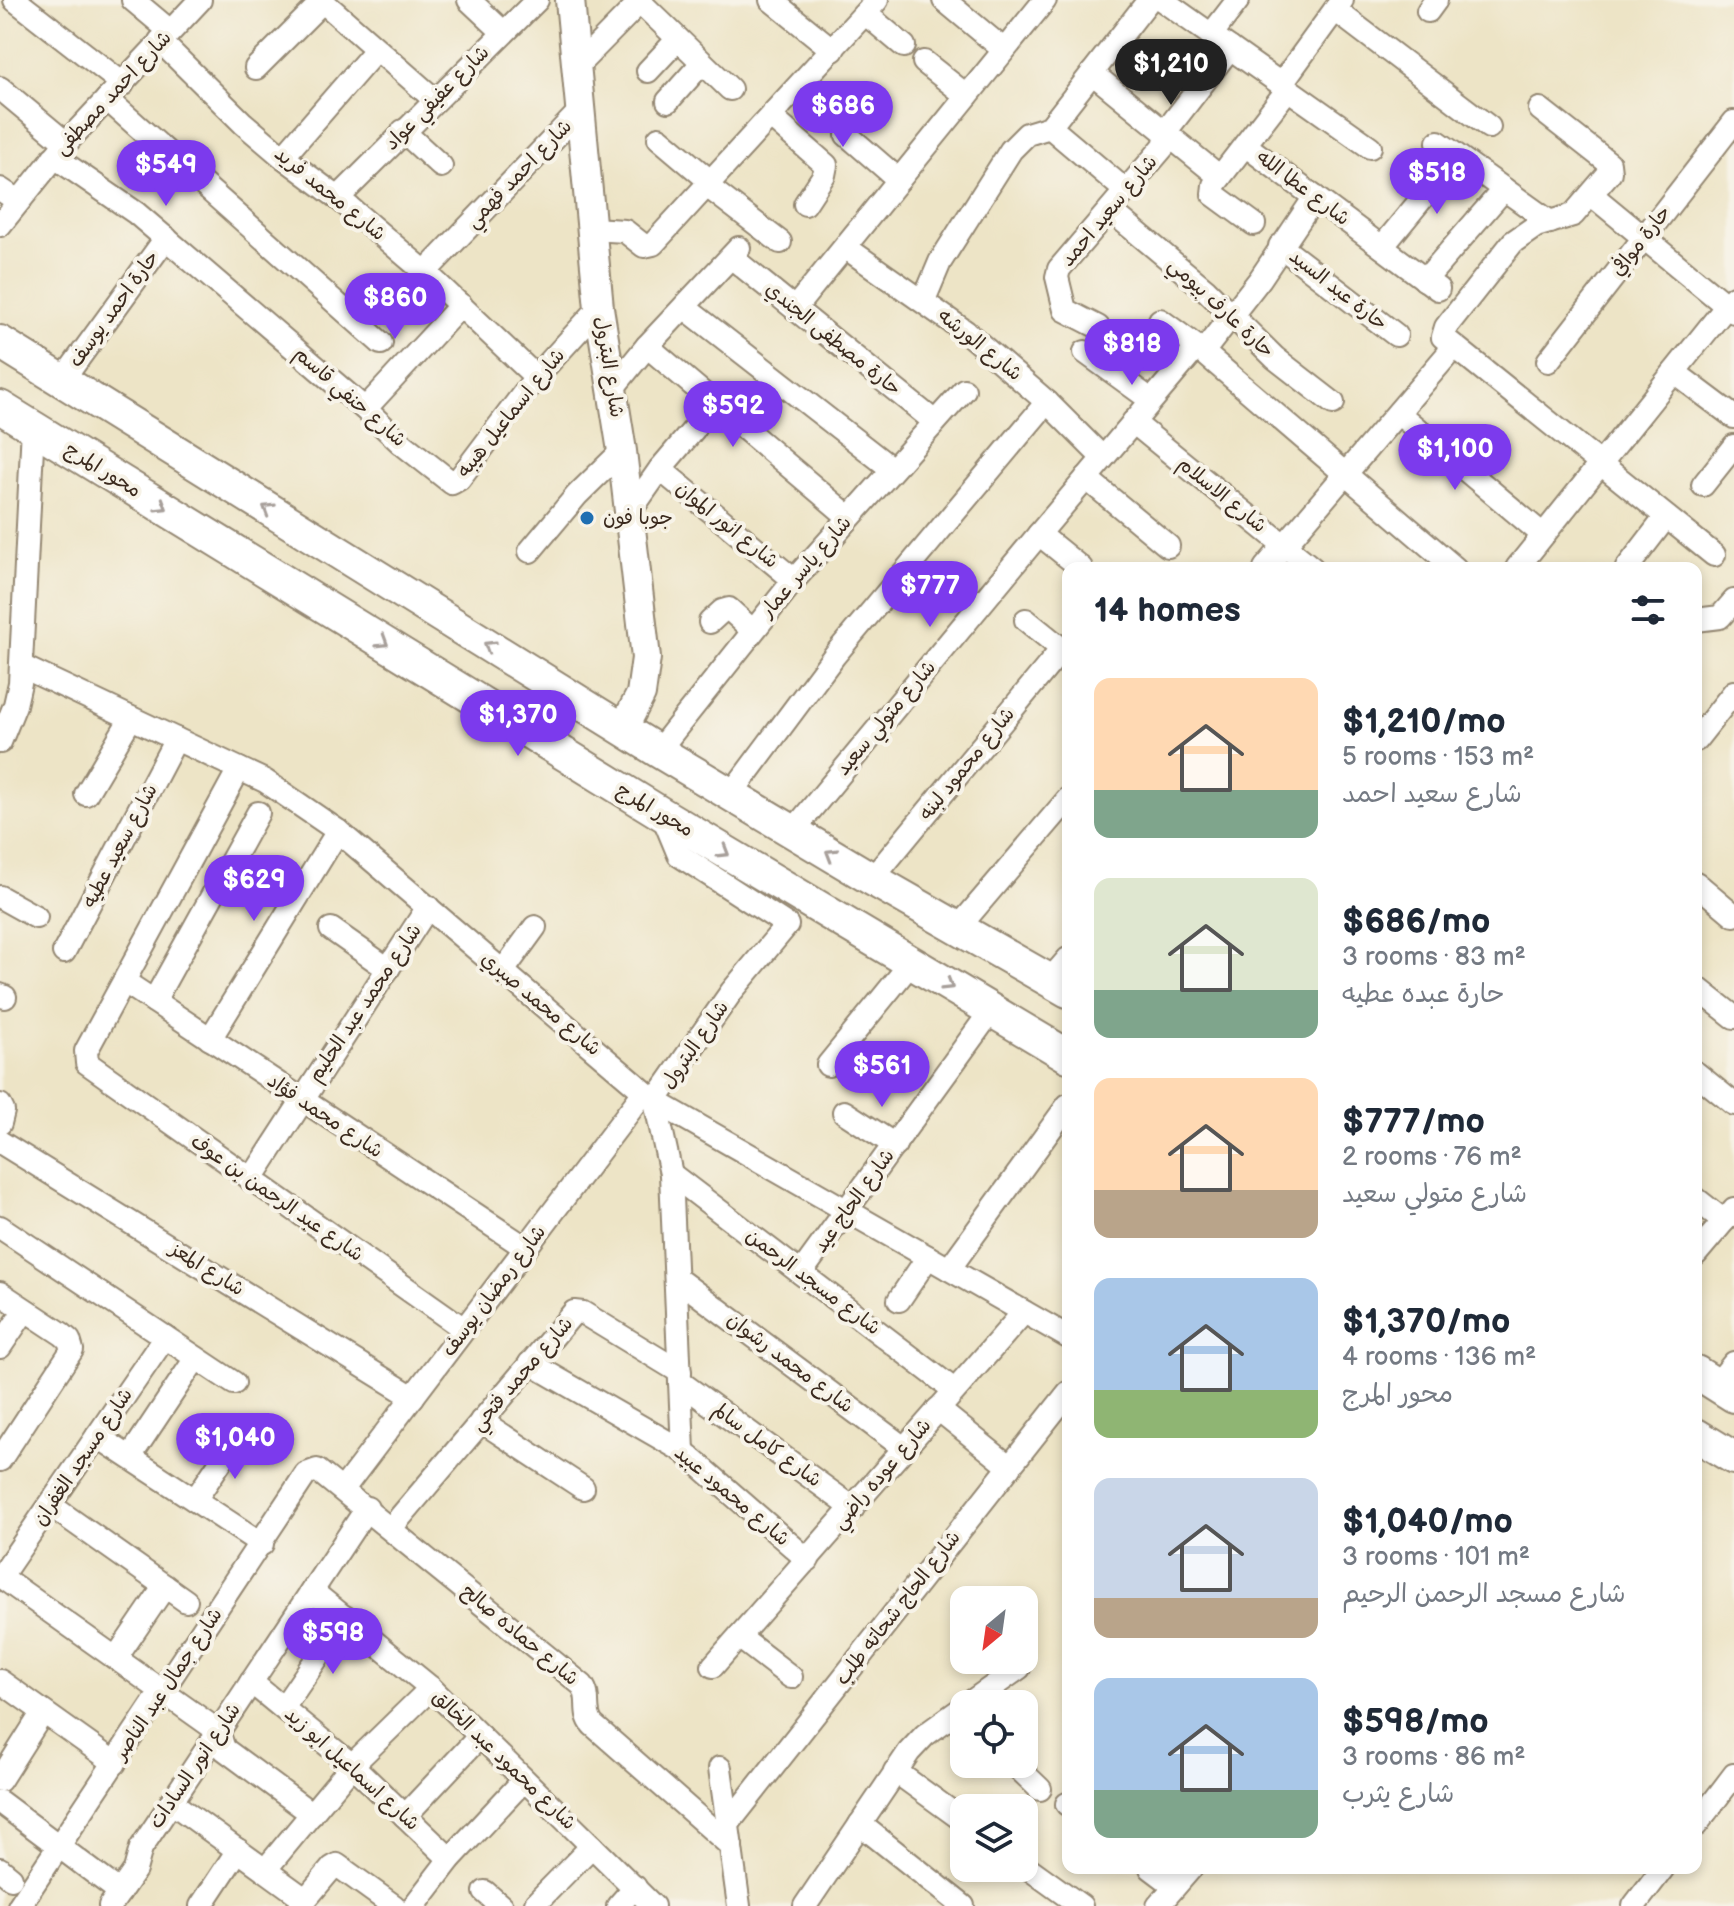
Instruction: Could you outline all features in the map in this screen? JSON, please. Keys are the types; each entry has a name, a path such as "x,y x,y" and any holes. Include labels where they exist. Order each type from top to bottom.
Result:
{"main road":[{"path":"0,342 658,751 872,879 958,928 1062,977"},
{"name":"محور المرج","path":"0,407 662,814 1062,1052"},
{"path":"1702,1439 1734,1458"}],"street":[{"path":"15,0 381,343"},
{"name":"شارع محمد فريد","path":"133,0 243,123 425,272 536,377"},
{"name":"شارع احمد مصطفى","path":"0,225 9,195 59,151 200,0"},
{"path":"469,0 503,32"},
{"name":"شارع عفيفي عواد","path":"338,198 537,0"},
{"name":"شارع البترول","path":"570,0 599,308 622,451 646,670 641,694 623,729"},
{"path":"944,0 1004,50"},
{"path":"795,308 1045,0"},
{"path":"924,300 940,262 1011,150 1027,134 1050,127 1149,0"},
{"path":"1162,0 1370,147"},
{"name":"شارع سعيد احمد","path":"1098,327 1065,310 1057,277 1059,269 1164,146 1169,127 1220,42 1238,0"},
{"path":"256,68 322,1 435,100"},
{"path":"576,67 641,1 730,89"},
{"path":"782,3 833,50"},
{"path":"1254,224 1213,194 1214,185 1285,87 1338,5 1489,127"},
{"path":"592,229 625,231 648,246 872,7 904,46"},
{"path":"648,71 678,39"},
{"path":"283,157 376,50"},
{"path":"924,62 967,96"},
{"path":"668,101 702,63"},
{"path":"1092,73 1220,177"},
{"name":"شارع حنفي قاسم","path":"0,88 59,151 166,238 448,482 455,483"},
{"path":"1540,109 1609,163 1610,172 1573,215 1536,226 1513,242 1446,327 1443,337 1714,555"},
{"name":"شارع احمد فهمي","path":"425,272 579,112"},
{"path":"771,117 826,165 824,175 805,204"},
{"name":"حارة موافي","path":"1548,361 1734,122"},
{"path":"1050,127 1126,191"},
{"path":"403,131 441,166"},
{"path":"847,135 899,180"},
{"path":"659,138 780,242"},
{"path":"1438,142 1550,222"},
{"name":"شارع عطا الله","path":"1245,145 1432,284 1504,189"},
{"path":"1382,247 1457,156"},
{"path":"1522,562 1674,372 1732,305 1592,195"},
{"name":"شارع متولي سعيد","path":"793,831 1151,400 1232,316 1315,197"},
{"name":"حارة عارف بيومي","path":"1110,210 1206,290 1275,358 1333,403"},
{"name":"حارة احمد يوسف","path":"62,381 166,238"},
{"name":"حارة عبد السيد","path":"1280,246 1396,335"},
{"name":"شارع الورشه","path":"845,247 924,300 977,341 1047,402 1103,458"},
{"name":"حارة مصطفى الجندي","path":"684,307 735,253 795,308 935,422"},
{"path":"365,409 461,305"},
{"path":"612,389 684,307 892,469"},
{"name":"شارع اسماعيل هيبه","path":"455,483 536,377 599,308"},
{"path":"1160,320 1200,350 1448,562"},
{"path":"647,346 849,517"},
{"path":"1270,562 1454,347"},
{"path":"1085,352 1151,400"},
{"path":"1674,372 1734,417"},
{"name":"شارع ياسر عمار","path":"658,751 794,580 964,390"},
{"path":"731,794 834,656 1047,402"},
{"path":"1398,413 1543,535"},
{"name":"شارع الاسلام","path":"1133,422 1305,562"},
{"path":"0,742 15,705 14,677 33,427"},
{"path":"629,513 660,469 694,429"},
{"path":"1703,485 1734,446"},
{"path":"530,551 577,495 622,451"},
{"name":"شارع انور الموان","path":"660,469 794,580"},
{"path":"1086,478 1168,546"},
{"path":"1632,562 1666,517"},
{"path":"1039,534 1074,562"},
{"path":"1702,619 1720,617 1734,601"},
{"path":"710,622 729,609 752,630"},
{"path":"1026,620 1062,649"},
{"name":"شارع محمود لبنه","path":"872,879 1062,655"},
{"name":"شارع محمد صبري","path":"14,677 131,718 239,769 300,803 338,831 650,1097 1062,1334"},
{"path":"1702,732 1734,692"},
{"path":"86,794 131,718"},
{"name":"شارع سعيد عطيه","path":"64,952 176,739"},
{"path":"125,982 239,769"},
{"path":"958,928 1062,806"},
{"path":"154,1001 258,813"},
{"name":"شارع البترول","path":"662,814 679,855 787,925 650,1097 671,1174 683,1451"},
{"path":"210,1039 338,831"},
{"path":"1702,888 1734,915"},
{"path":"0,897 36,917"},
{"name":"شارع محمد عبد الحليم","path":"251,1180 428,907"},
{"path":"503,971 535,927"},
{"path":"331,929 388,969"},
{"path":"828,1065 911,963"},
{"name":"شارع محمد فؤاد","path":"125,982 526,1248"},
{"name":"شارع عبد الرحمن بن عوف","path":"125,982 86,1051 85,1059 90,1066 464,1329"},
{"path":"1702,992 1734,1017"},
{"name":"شارع الحاج عيد","path":"801,1273 991,1011"},
{"path":"1702,1078 1734,1104"},
{"name":"شارع رمضان يوسف","path":"343,1489 526,1248 650,1097"},
{"path":"0,1105 3,1111 0,1123"},
{"path":"844,1112 895,1145"},
{"path":"949,1269 1062,1113"},
{"name":"شارع المعز","path":"0,1142 413,1397"},
{"name":"شارع مسجد الرحمن","path":"671,1174 954,1390"},
{"path":"1702,1202 1729,1215 1702,1247"},
{"path":"0,1227 234,1383"},
{"path":"899,1300 928,1257"},
{"name":"شارع محمد رشوان","path":"676,1278 904,1448"},
{"path":"0,1293 62,1334 69,1340 72,1350 0,1460"},
{"path":"0,1347 25,1310"},
{"name":"شارع محمد فتحي","path":"391,1528 569,1316 577,1311 680,1377"},
{"name":"شارع عوده راضي","path":"713,1666 1024,1312"},
{"name":"شارع مسجد الغفران","path":"3,1585 50,1505 165,1337"},
{"path":"130,1457 196,1358"},
{"name":"شارع محمود عبيد","path":"530,1363 683,1451 808,1560"},
{"name":"شارع كامل سالم","path":"680,1377 853,1508"},
{"name":"شارع الحاج شحاته طلب","path":"730,1835 1062,1401"},
{"path":"938,1409 1010,1467"},
{"path":"481,1421 583,1488"},
{"path":"97,1436 262,1544"},
{"path":"195,1500 237,1437"},
{"name":"شارع جمال عبد الناصر","path":"19,1906 306,1474 313,1470 321,1471"},
{"name":"شارع حماده صالح","path":"321,1471 582,1685 587,1693 586,1714 593,1725 730,1835"},
{"path":"50,1505 186,1601"},
{"name":"شارع انور السادات","path":"115,1899 135,1870 141,1848 367,1508"},
{"path":"3,1585 116,1658 218,1731 224,1749 312,1814"},
{"path":"116,1658 165,1586"},
{"name":"شارع محمود عبد الخالق","path":"312,1591 431,1688 653,1906"},
{"path":"283,1708 345,1617"},
{"path":"739,1637 791,1677"},
{"path":"990,1690 1011,1674"},
{"path":"0,1681 115,1763"},
{"name":"شارع اسماعيل ابو زيد","path":"251,1682 352,1765 450,1859"},
{"path":"265,1870 352,1765 431,1688"},
{"path":"0,1780 43,1712"},
{"path":"817,1901 860,1824 895,1771 925,1735 950,1719"},
{"path":"405,1816 480,1736"},
{"path":"720,1768 739,1906"},
{"path":"895,1771 950,1811"},
{"path":"1702,1817 1734,1775"},
{"path":"1029,1778 1040,1789"},
{"path":"414,1906 450,1859 524,1780"},
{"path":"0,1802 59,1846 115,1899"},
{"path":"171,1802 265,1870 303,1902 333,1867 343,1868 394,1906"},
{"path":"860,1824 963,1906"},
{"path":"536,1903 592,1846"},
{"path":"201,1906 238,1850"},
{"path":"1154,1874 1169,1899 1187,1874"},
{"path":"1634,1906 1658,1874"},
{"path":"1038,1875 1081,1906"},
{"path":"618,1906 635,1887"}],"place":[{"name":"جوبا فون","path":"587,518"}]}
